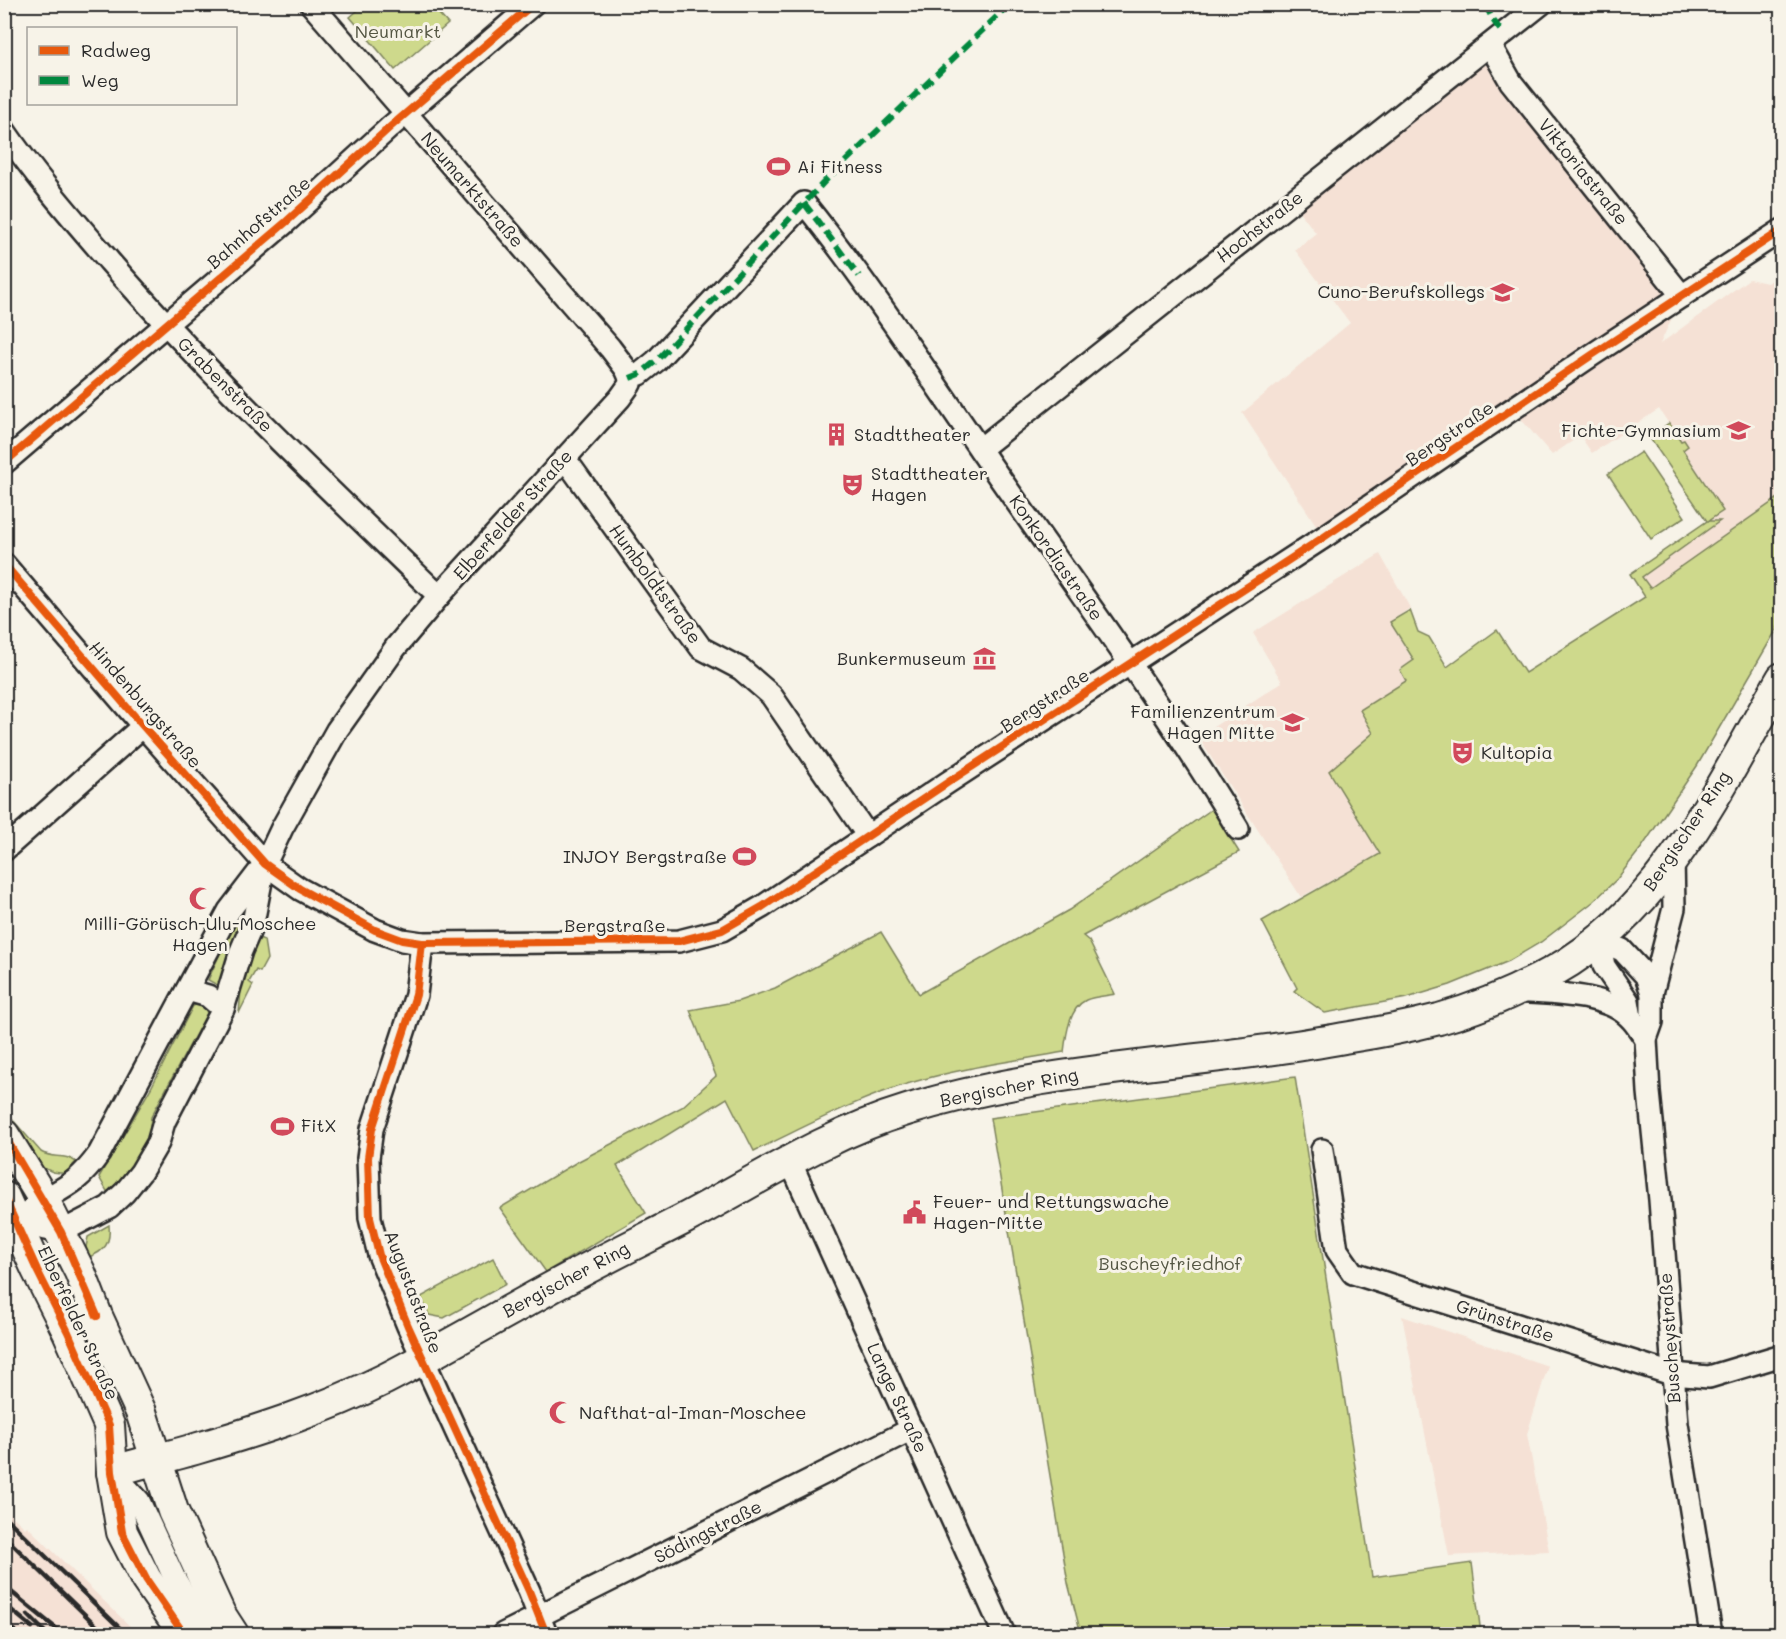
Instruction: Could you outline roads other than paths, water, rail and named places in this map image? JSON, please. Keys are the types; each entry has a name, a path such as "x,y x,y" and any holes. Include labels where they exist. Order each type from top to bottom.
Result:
{"main road":[{"name":"Bergischer Ring","path":"112,1472 155,1458 192,1450 332,1404 385,1379 790,1161 856,1129 905,1110 958,1096 1084,1074 1273,1051 1380,1032 1443,1018 1515,991 1557,969 1599,940 1656,883 1708,805 1782,678"},
{"path":"4,1135 44,1200"},
{"name":"Elberfelder Straße","path":"44,1200 61,1232 141,1412 173,1511 220,1614 233,1635"},
{"name":"Elberfelder Straße","path":"10,1210 109,1425 112,1472 122,1532 146,1579 184,1635"},
{"path":"109,1425 122,1443 136,1456 155,1458"}],"street":[{"name":"Neumarktstraße","path":"310,4 615,354 630,378"},
{"name":"Bahnhofstraße","path":"4,463 286,222 406,113 533,4"},
{"name":"Hochstraße","path":"980,449 1541,4"},
{"name":"Viktoriastraße","path":"1490,45 1511,82 1682,296"},
{"name":"Grabenstraße","path":"4,130 31,168 65,209 165,324 439,596"},
{"name":"Konkordiastraße","path":"804,203 859,276 1130,663 1206,777 1238,830"},
{"name":"Elberfelder Straße","path":"10,1210 44,1200 77,1181 99,1154 229,911 265,864 282,828 337,730 396,647 439,596 627,390 630,378 640,374 656,361 804,203"},
{"name":"Bergstraße","path":"265,864 300,889 375,930 402,940 422,943 679,941 722,930 762,908 1351,519 1592,355 1782,230"},
{"name":"Humboldtstraße","path":"564,460 701,648 741,669 771,695 868,836"},
{"name":"Hindenburgstraße","path":"4,564 265,864"},
{"path":"8,840 143,726"},
{"name":"Buscheystraße","path":"1673,858 1674,908 1652,993 1652,1022 1646,1039 1677,1424 1711,1635"},
{"name":"Elberfelder Straße","path":"10,1210 61,1232 109,1207 141,1172 158,1143 164,1122 223,1010 241,951 253,923 265,864"},
{"path":"1599,940 1604,966 1628,1001 1631,1018"},
{"name":"Buscheystraße","path":"1599,940 1622,950 1646,976 1652,993"},
{"name":"Augustastraße","path":"422,943 416,995 372,1129 368,1158 370,1218 379,1255 422,1358 476,1472 529,1591 542,1626"},
{"path":"187,990 208,996 223,1010"},
{"path":"1515,991 1588,998 1607,1004 1631,1018 1646,1039"},
{"name":"Grünstraße","path":"1322,1150 1337,1250 1353,1273 1672,1374 1709,1377 1782,1355"},
{"name":"Lange Straße","path":"790,1161 1004,1635"},
{"name":"Södingstraße","path":"503,1635 542,1626 912,1429"},
{"path":"112,1472 139,1501 174,1578 207,1635"}],"railway":[{"path":"4,1516 126,1634"},
{"path":"4,1536 105,1634"},
{"path":"4,1586 63,1634"},
{"path":"4,1604 32,1627"},
{"path":"28,1615 47,1634"},
{"path":"4,1623 19,1634"}],"place":[{"name":"Ai Fitness","path":"779,167"},
{"name":"Cuno-Berufskollegs","path":"1503,292"},
{"name":"Fichte-Gymnasium","path":"1739,431"},
{"name":"Stadttheater","path":"836,435"},
{"name":"Stadttheater Hagen","path":"853,484"},
{"name":"Bunkermuseum","path":"984,659"},
{"name":"Familienzentrum Hagen Mitte","path":"1293,722"},
{"name":"Kultopia","path":"1463,753"},
{"name":"INJOY Bergstraße","path":"745,857"},
{"name":"Milli-Görüsch-Ulu-Moschee Hagen","path":"200,898"},
{"name":"FitX","path":"283,1126"},
{"name":"Feuer- und Rettungswache Hagen-Mitte","path":"915,1212"},
{"name":"Nafthat-al-Iman-Moschee","path":"561,1413"}],"park label":[{"name":"Neumarkt","path":"398,32"},
{"name":"Buscheyfriedhof","path":"1170,1264"}]}
